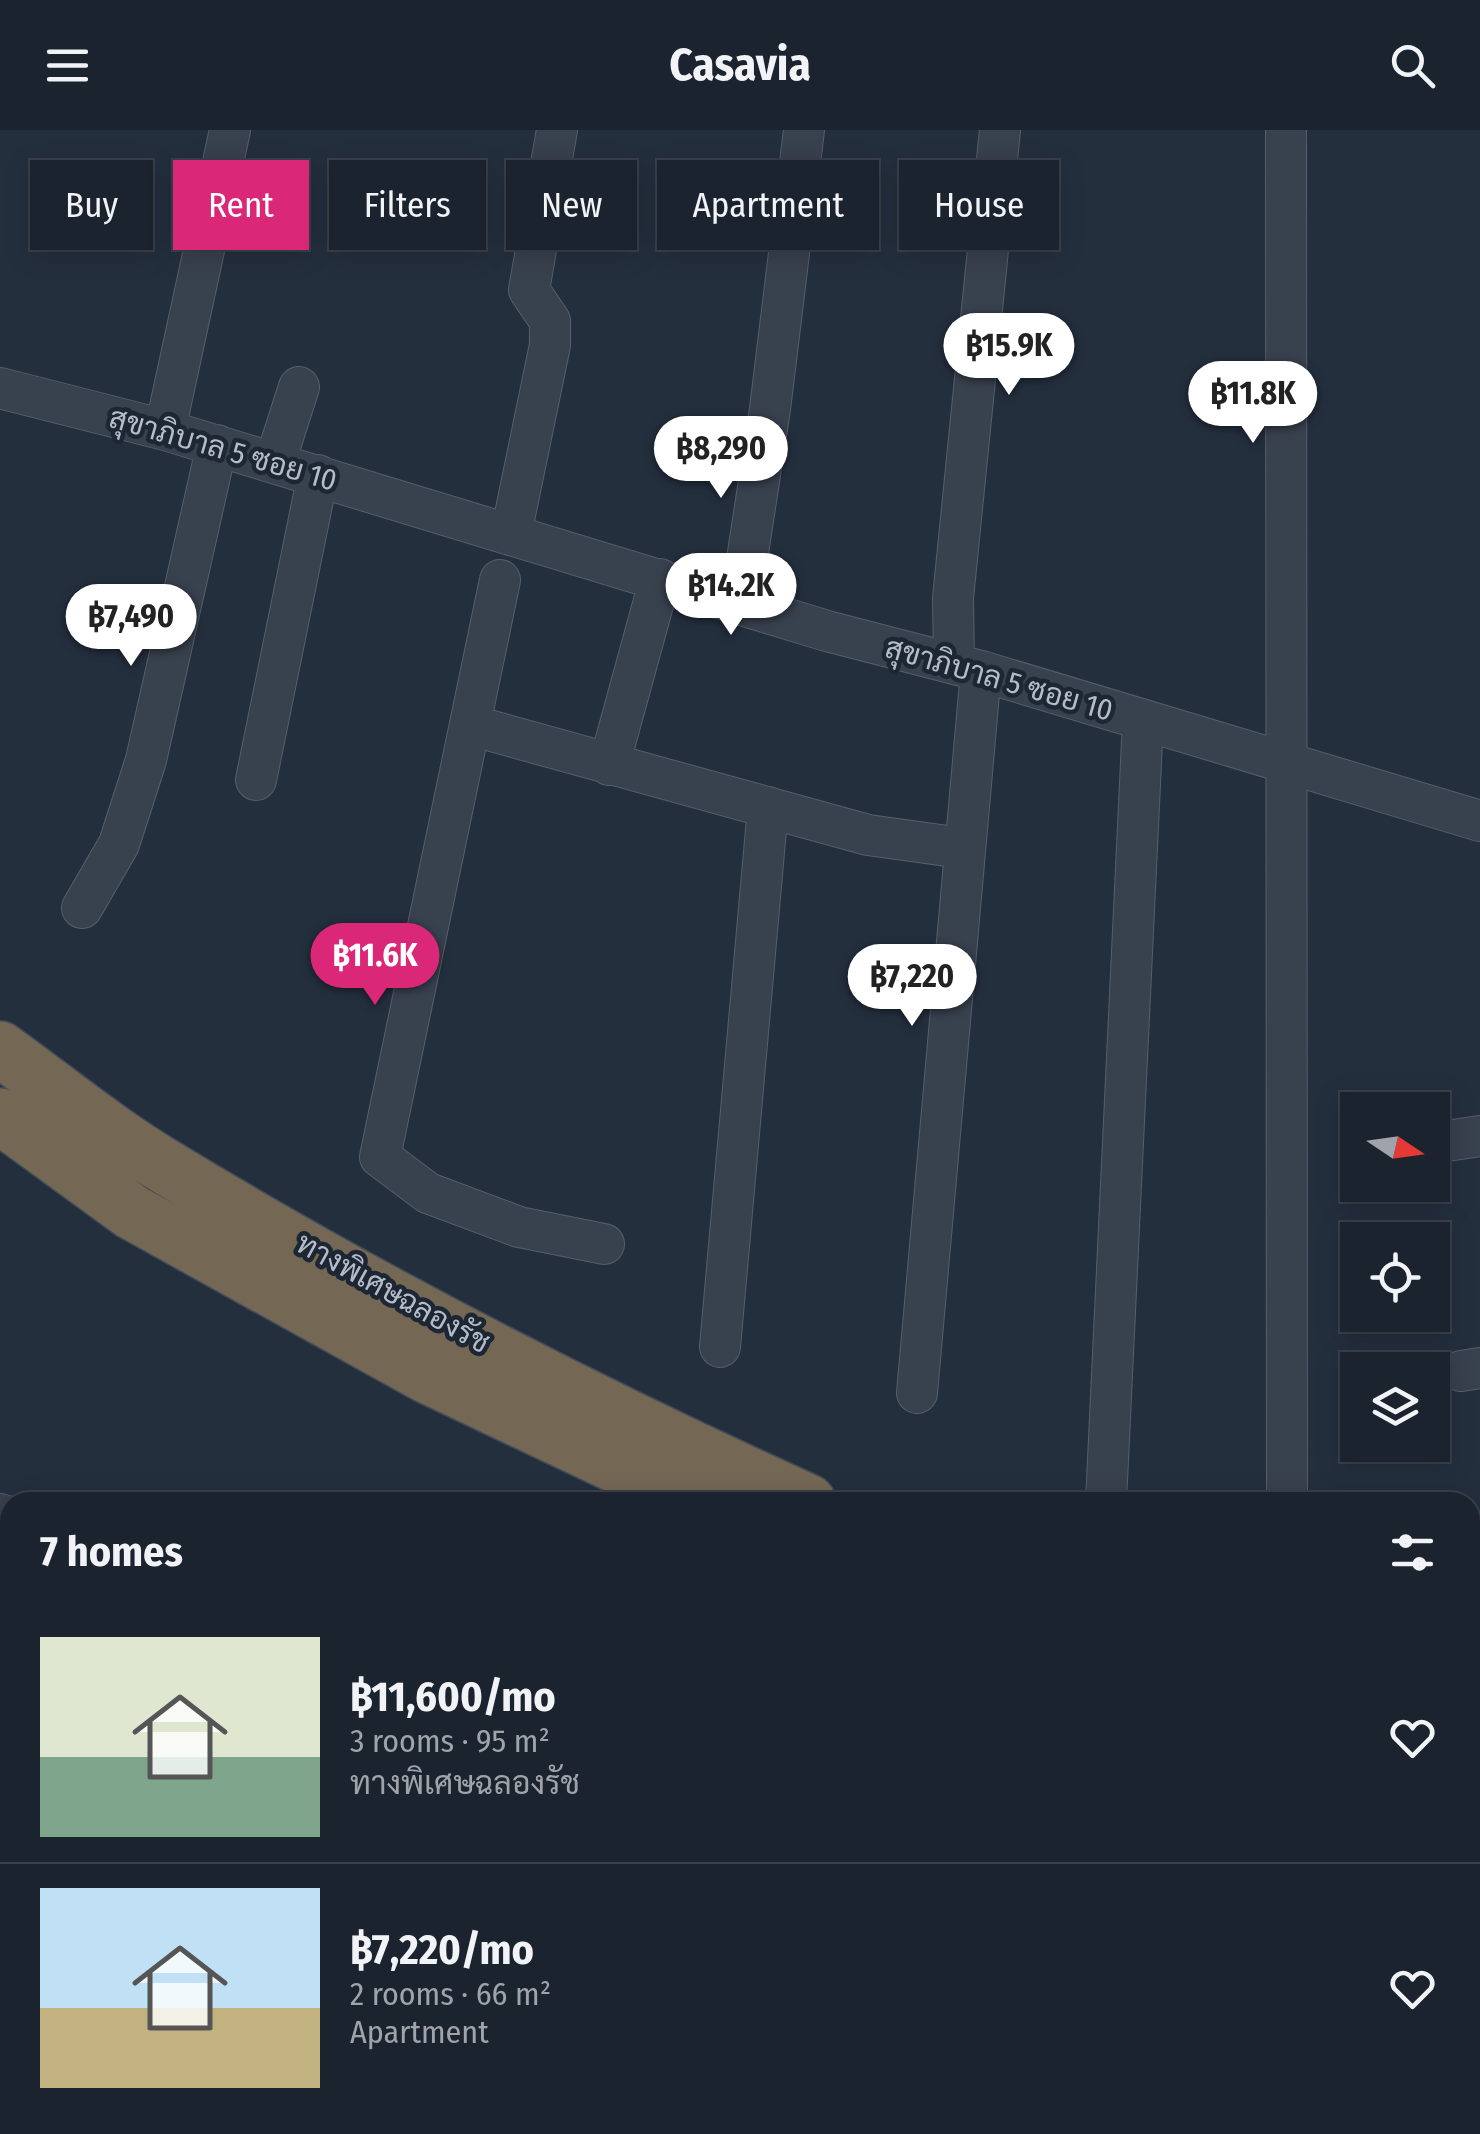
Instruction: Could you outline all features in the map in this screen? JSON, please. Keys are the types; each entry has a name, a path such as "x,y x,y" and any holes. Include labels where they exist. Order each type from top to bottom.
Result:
{"highway":[{"name":"ทางพิเศษฉลองรัช","path":"0,1049 158,1162 406,1302 686,1447 786,1492"},
{"name":"ทางพิเศษฉลองรัช","path":"0,1116 132,1212 426,1375 673,1492"}],"street":[{"path":"165,430 230,130"},
{"path":"511,534 550,345 550,320 528,290 557,130"},
{"path":"740,605 770,408 804,130"},
{"path":"917,1394 962,848 968,667 953,598 1000,130"},
{"path":"1286,130 1286,1492"},
{"path":"275,462 300,387"},
{"name":"สุขาภิบาล 5 ซอย 10","path":"0,388 217,445 740,605 968,667 1480,821"},
{"path":"82,908 119,844 146,760 217,445"},
{"path":"256,780 318,475"},
{"path":"500,580 380,1157 428,1193 519,1227 604,1244"},
{"path":"609,764 660,580"},
{"path":"1106,1492 1143,720"},
{"path":"470,725 868,835 962,848"},
{"path":"720,1347 768,808"}]}
